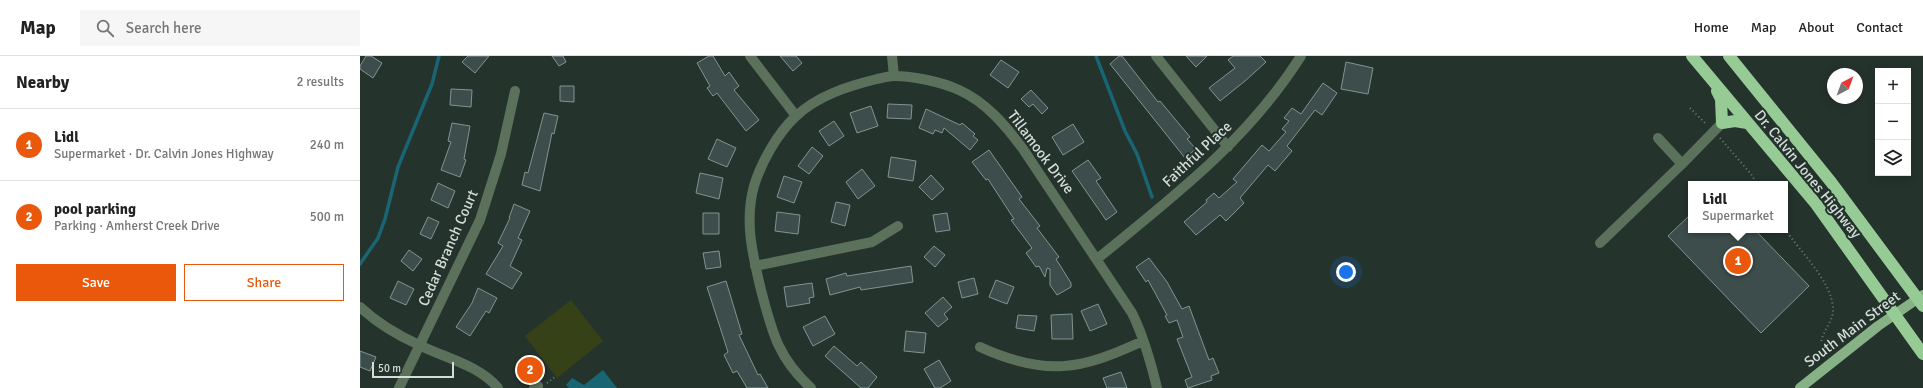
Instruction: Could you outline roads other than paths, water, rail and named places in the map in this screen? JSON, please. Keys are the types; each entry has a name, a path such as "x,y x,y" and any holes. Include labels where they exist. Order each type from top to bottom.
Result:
{"highway":[{"name":"Dr. Calvin Jones Highway","path":"1692,56 1816,204 1923,354"},
{"name":"Dr. Calvin Jones Highway","path":"1729,56 1831,182 1921,300"},
{"path":"1711,79 1721,99 1722,123 1735,121 1747,123"}],"main road":[{"name":"South Main Street","path":"1800,388 1835,359 1895,314 1921,300"}],"street":[{"path":"750,56 796,116"},
{"path":"892,56 894,76"},
{"path":"1156,56 1228,147"},
{"name":"Faithful Place","path":"1097,259 1193,181 1228,147 1256,118 1290,74 1301,56"},
{"name":"Tillamook Drive","path":"811,388 795,373 781,352 771,328 750,241 749,211 754,186 774,145 796,116 826,96 856,84 894,76 933,81 960,90 989,110 1008,129 1023,149 1132,313 1139,327 1143,342 1152,363 1157,388"},
{"name":"Cedar Branch Court","path":"399,388 480,220 501,154 515,91"},
{"path":"1600,243 1722,123"},
{"path":"1658,138 1682,164"},
{"path":"756,266 872,242 898,226"},
{"path":"360,307 376,322 420,346 475,370 498,388"},
{"path":"980,347 1014,361 1051,368 1100,359 1143,342"}],"water":[{"path":"603,370 617,388 569,388 566,385 572,378 584,385"}],"waterway":[{"path":"360,264 378,238 385,219 398,167 432,84 439,56"},
{"path":"1096,56 1125,131 1137,154 1152,197"}],"place":[{"name":"Lidl","path":"1738,261"},
{"name":"pool parking","path":"530,370"}]}
